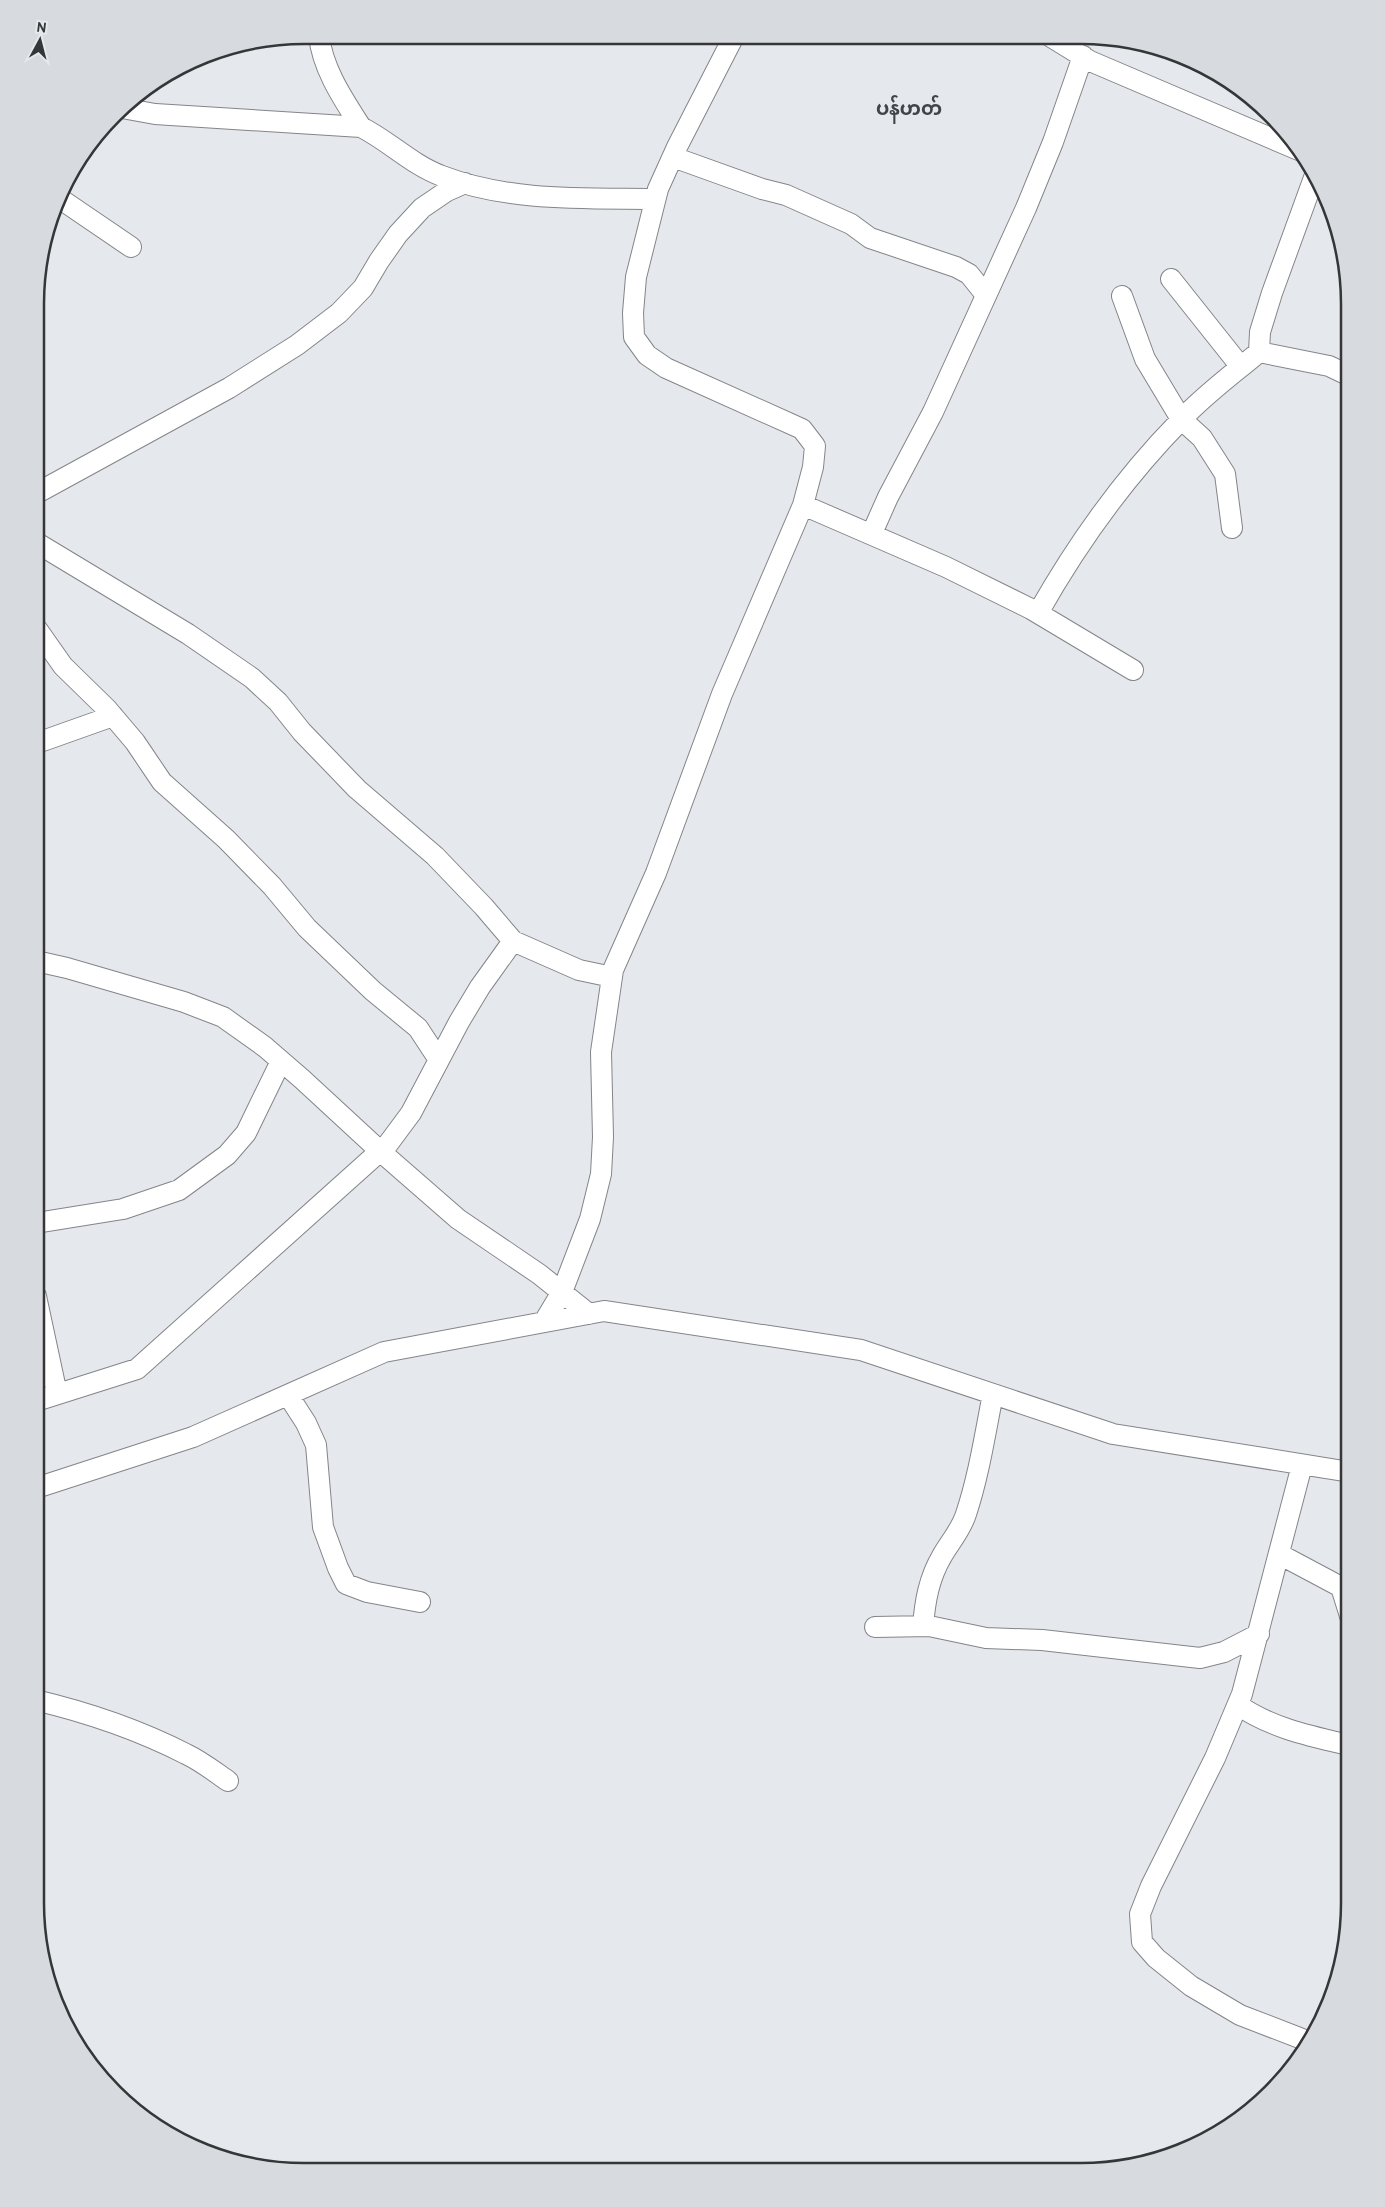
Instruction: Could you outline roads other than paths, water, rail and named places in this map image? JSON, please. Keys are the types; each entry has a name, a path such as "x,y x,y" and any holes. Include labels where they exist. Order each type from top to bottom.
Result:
{"street":[{"path":"321,44 326,64 345,103 360,127"},
{"path":"544,1322 562,1292 590,1219 601,1174 603,1137 601,1052 612,977 629,931 656,873 722,694 803,505 813,467 815,446 802,429 666,368 647,355 634,337 633,313 636,277 655,199 673,157 730,44"},
{"path":"1063,44 1083,56 1288,145"},
{"path":"872,533 888,497 933,412 985,294 1026,208 1053,142 1083,56"},
{"path":"130,110 155,114 360,127 380,137 413,161 442,176 465,183 527,194 579,199 655,199"},
{"path":"673,157 762,189 786,195 851,224 870,238 956,267 969,274 985,294"},
{"path":"44,489 229,388 297,344 339,313 363,288 378,261 398,234 422,208 447,191 465,183"},
{"path":"1038,613 1058,577 1132,473 1181,419 1259,352 1260,332 1272,293 1312,184"},
{"path":"65,202 131,248"},
{"path":"1171,279 1241,368"},
{"path":"1122,296 1145,359 1181,419 1202,438 1225,474 1232,528"},
{"path":"1259,352 1329,366 1341,372"},
{"path":"803,505 872,533 946,567 1038,613 1133,670"},
{"path":"44,547 188,634 252,678 278,702 302,732 357,789 435,856 484,907 513,941 579,970 612,977"},
{"path":"44,639 63,666 113,716 135,742 162,782 226,839 272,886 307,928 373,991 418,1028 439,1060"},
{"path":"44,741 113,716"},
{"path":"44,1398 137,1369 380,1152 411,1113 480,987 513,941"},
{"path":"44,963 184,1002 223,1017 281,1061 380,1152 458,1218 562,1292 589,1314"},
{"path":"44,1222 123,1209 179,1190 227,1155 246,1133 281,1061"},
{"path":"44,1485 193,1437 384,1352 604,1311 861,1350 1113,1434 1341,1471"},
{"path":"44,1333 57,1394"},
{"path":"923,1626 925,1602 931,1579 942,1556 955,1539 966,1514 993,1394"},
{"path":"288,1395 306,1423 316,1445 323,1527 346,1584 367,1592 420,1602"},
{"path":"1302,1465 1259,1634 1238,1705 1198,1794 1151,1886 1140,1914 1142,1942 1156,1958 1191,1986 1240,2015 1303,2039"},
{"path":"1279,1554 1341,1587"},
{"path":"875,1627 923,1626 986,1638 1042,1640 1200,1658 1224,1652 1259,1634"},
{"path":"44,1702 64,1707 130,1730 188,1754 228,1781"},
{"path":"1238,1705 1255,1717 1297,1733 1341,1743"}],"district":[{"name":"ပန်ဟတ်","path":"909,108"}]}
